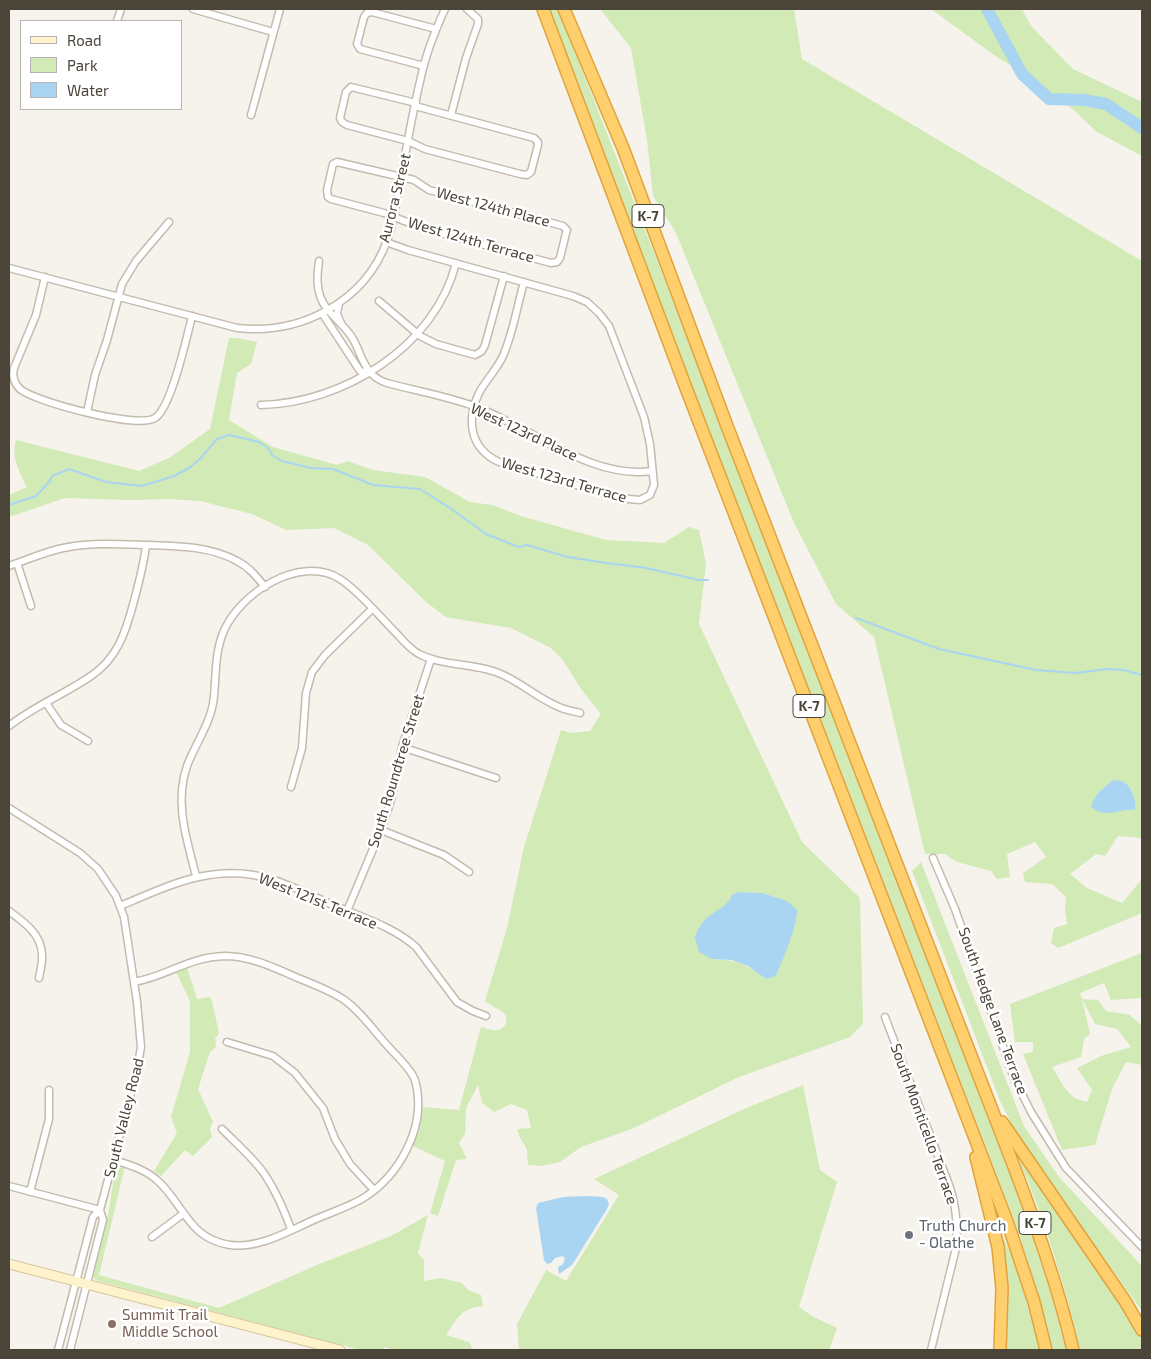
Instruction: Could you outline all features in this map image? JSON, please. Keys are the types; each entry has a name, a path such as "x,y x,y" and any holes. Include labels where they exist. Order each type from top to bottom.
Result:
{"highway":[{"name":"K-7","path":"542,9 964,1108 1022,1263 1046,1350"},
{"name":"K-7","path":"564,9 623,148 731,435 988,1100 1045,1253 1058,1293 1072,1350"},
{"path":"988,1100 1125,1301 1142,1330"},
{"path":"964,1108 998,1247 1002,1288 1000,1350"}],"main road":[{"path":"9,1264 340,1350"}],"street":[{"path":"193,9 273,32"},
{"path":"251,114 280,9"},
{"name":"Aurora Street","path":"9,268 227,325 256,329 290,326 325,312 339,303 363,281 386,242 393,217 424,66 445,9"},
{"path":"451,116 466,58 478,24 478,19 468,9"},
{"path":"424,66 360,49 357,44 364,17 368,12 436,30"},
{"path":"354,87 451,116 536,139 537,149 531,172 527,175 425,148 408,141 344,124 340,116 346,92 349,88 354,87"},
{"name":"West 124th Place","path":"327,193 333,164 337,162 414,180 429,190 560,224 566,229"},
{"name":"West 124th Terrace","path":"327,193 331,199 393,217 422,228 554,263 560,258 566,229"},
{"path":"87,412 95,375 126,274 155,236 169,222"},
{"path":"386,242 408,250 573,296 586,302 599,313 609,326 644,417 650,444 652,471"},
{"path":"319,261 318,287 325,312 342,324"},
{"path":"261,405 285,403 330,392 370,373 393,357 416,333 442,299 452,278 456,263"},
{"path":"379,301 416,333 436,344 476,355 479,354 485,345 504,276"},
{"path":"45,277 36,315 14,368 14,381 22,390 32,396 56,404 141,422 153,419 159,414 179,366 192,316"},
{"path":"474,406 480,391 506,348 524,282"},
{"path":"339,303 337,314 353,338 360,357 370,373"},
{"name":"West 123rd Place","path":"325,312 360,371 370,373 387,383 474,406 505,419 594,465 621,472 637,473 652,471"},
{"name":"West 123rd Terrace","path":"474,406 472,418 473,434 485,453 499,462 609,496 634,500 646,498 650,495 654,485 652,471"},
{"path":"9,566 37,555 81,545 187,546 232,558 248,568 265,587"},
{"path":"9,726 92,676 116,650 126,628 144,564 146,545"},
{"path":"17,563 31,606"},
{"path":"196,876 182,814 183,780 190,758 211,713 214,701 218,651 224,632 239,608 265,587 280,578 292,573 305,571 319,572 340,579 409,647 421,655 431,659 497,672 558,707 580,713"},
{"path":"291,787 302,748 306,693 312,672 325,655 372,609"},
{"name":"South Roundtree Street","path":"347,911 381,830 391,800 402,747 431,659"},
{"path":"46,703 61,725 88,740"},
{"path":"402,747 496,778"},
{"path":"9,808 91,862 105,878 120,906"},
{"path":"381,830 444,855 469,872"},
{"name":"South Hedge Lane Terrace","path":"934,858 955,909 1014,1078 1031,1112 1066,1168 1142,1248"},
{"name":"West 121st Terrace","path":"120,906 196,876 218,872 238,872 261,876 347,911 408,940 416,947 457,1002 486,1016"},
{"name":"South Valley Road","path":"58,1350 93,1217 100,1210 114,1160 141,1047 126,928 120,906"},
{"path":"9,911 30,927 40,946 43,955 39,978"},
{"path":"114,1160 139,1168 152,1176 164,1187 183,1214 204,1236 230,1245 245,1246 259,1243 325,1215 364,1198 374,1190 390,1174 404,1155 414,1134 418,1099 414,1077 362,1016 344,1000 262,963 233,957 203,958 186,963 155,977 134,982"},
{"name":"South Monticello Terrace","path":"885,1016 948,1182 955,1206 956,1248 931,1350"},
{"path":"227,1042 272,1056 295,1073 323,1108 335,1140 350,1164 374,1190"},
{"path":"30,1192 49,1120 49,1090"},
{"path":"222,1130 265,1175 291,1229"},
{"path":"9,1186 100,1210"},
{"name":"South Valley Road","path":"70,1350 103,1220 100,1210"},
{"path":"152,1238 183,1214"}],"green space":[{"path":"548,9 558,9 1008,1169 1047,1281 1066,1350 1053,1350 1044,1313 1017,1227 608,169"},
{"path":"600,9 794,9 802,59 1142,261 1142,838 1118,836 1105,856 1096,854 1070,874 1087,888 1122,903 1142,879 1142,913 1058,948 1051,943 1054,928 1067,924 1065,911 1066,897 1052,884 1025,882 1023,873 1046,857 1035,842 1007,854 1010,877 997,879 991,871 957,862 945,854 925,854 874,637 836,604 794,523 676,233 653,196 647,140 631,48"},
{"path":"931,9 1022,9 1031,26 1073,69 1142,102 1142,156 1097,132 1066,103 1049,94"},
{"path":"229,338 257,342 251,364 237,373 229,420 273,447 337,465 348,461 373,470 425,477 470,502 492,505 524,517 606,540 664,543 689,527 699,530 706,564 699,624 802,842 860,898 863,1024 850,1037 739,1077 634,1128 581,1147 560,1162 541,1166 528,1165 527,1149 517,1129 531,1128 527,1110 511,1104 494,1112 482,1103 478,1085 466,1108 465,1134 459,1143 467,1159 456,1160 438,1216 430,1213 445,1161 413,1146 419,1131 423,1107 459,1110 481,1027 497,1030 503,1028 506,1023 505,1014 485,1001 507,928 524,847 561,730 571,733 590,731 601,714 581,689 563,660 551,648 511,628 446,617 426,602 368,545 334,528 286,530 252,514 200,501 169,499 65,498 9,517 9,495 27,487 15,458 16,440 139,471 169,458 210,429","holes":["738,892 763,893 787,901 797,916 776,976 766,979 741,963 712,959 708,917 727,905 732,895"]},
{"path":"921,862 1024,1126 1059,1177 1142,1266 1142,1311 1025,1150 1000,1101 912,871"},
{"path":"1142,953 1142,998 1111,1000 1104,983 1080,993 1082,999 1098,1000 1106,1011 1130,1015 1142,1026 1142,1065 1126,1062 1112,1089 1095,1145 1062,1150 1023,1054 1033,1052 1033,1042 1015,1042 1010,1004","holes":["1082,999 1095,1024 1117,1029 1131,1047 1101,1056 1077,1068 1092,1090 1087,1102 1074,1098 1064,1087 1052,1067 1081,1057 1084,1039 1090,1034"]},
{"path":"187,967 197,999 211,997 219,1033 215,1039 216,1047 210,1052 198,1089 213,1122 210,1128 212,1137 193,1156 185,1150 161,1176 154,1171 177,1133 171,1117 190,1052 190,1001 176,972"},
{"path":"803,1085 820,1170 837,1182 799,1307 812,1316 837,1328 829,1350 519,1350 517,1324 546,1270 566,1281 619,1195 594,1179 744,1109"},
{"path":"1018,1157 1020,1157 1136,1325 1142,1337 1142,1350 1080,1350 1054,1253"},
{"path":"125,1166 99,1275 219,1308 317,1265 391,1236 428,1215 418,1253 424,1260 424,1281 441,1278 462,1283 468,1290 481,1295 483,1306 469,1309 460,1315 446,1335 469,1342 473,1350 393,1350 384,1347 383,1350 360,1350 95,1280 93,1276 109,1211 114,1176 117,1169"},
{"path":"999,1233 1005,1241 1017,1270 1039,1350 1004,1350"}],"water":[{"path":"1113,780 1125,783 1128,786 1134,798 1135,810 1103,813 1091,807 1097,795"},
{"path":"738,892 763,893 787,901 797,910 792,934 776,976 766,979 748,966 732,960 712,959 699,952 695,937 700,926 708,917 725,905 732,895"},
{"path":"563,1197 603,1197 607,1199 609,1204 572,1265 559,1274 558,1267 563,1264 565,1258 562,1256 555,1258 551,1263 547,1264 544,1260 536,1208 538,1203"}],"waterway":[{"path":"987,9 1022,74 1049,99 1084,100 1106,104 1142,128"},
{"path":"9,505 36,496 50,481 52,476 69,469 106,482 142,486 174,476 189,468 200,459 217,439 229,435 259,442 267,447 273,456 282,461 311,468 333,469 373,485 420,489 486,534 519,547 527,545 568,557 646,568 699,580 708,580"},
{"path":"856,618 939,649 1036,670 1075,673 1107,669 1124,670 1142,675"}],"place":[{"name":"Truth Church - Olathe","path":"909,1235"},
{"name":"Summit Trail Middle School","path":"112,1324"}]}
